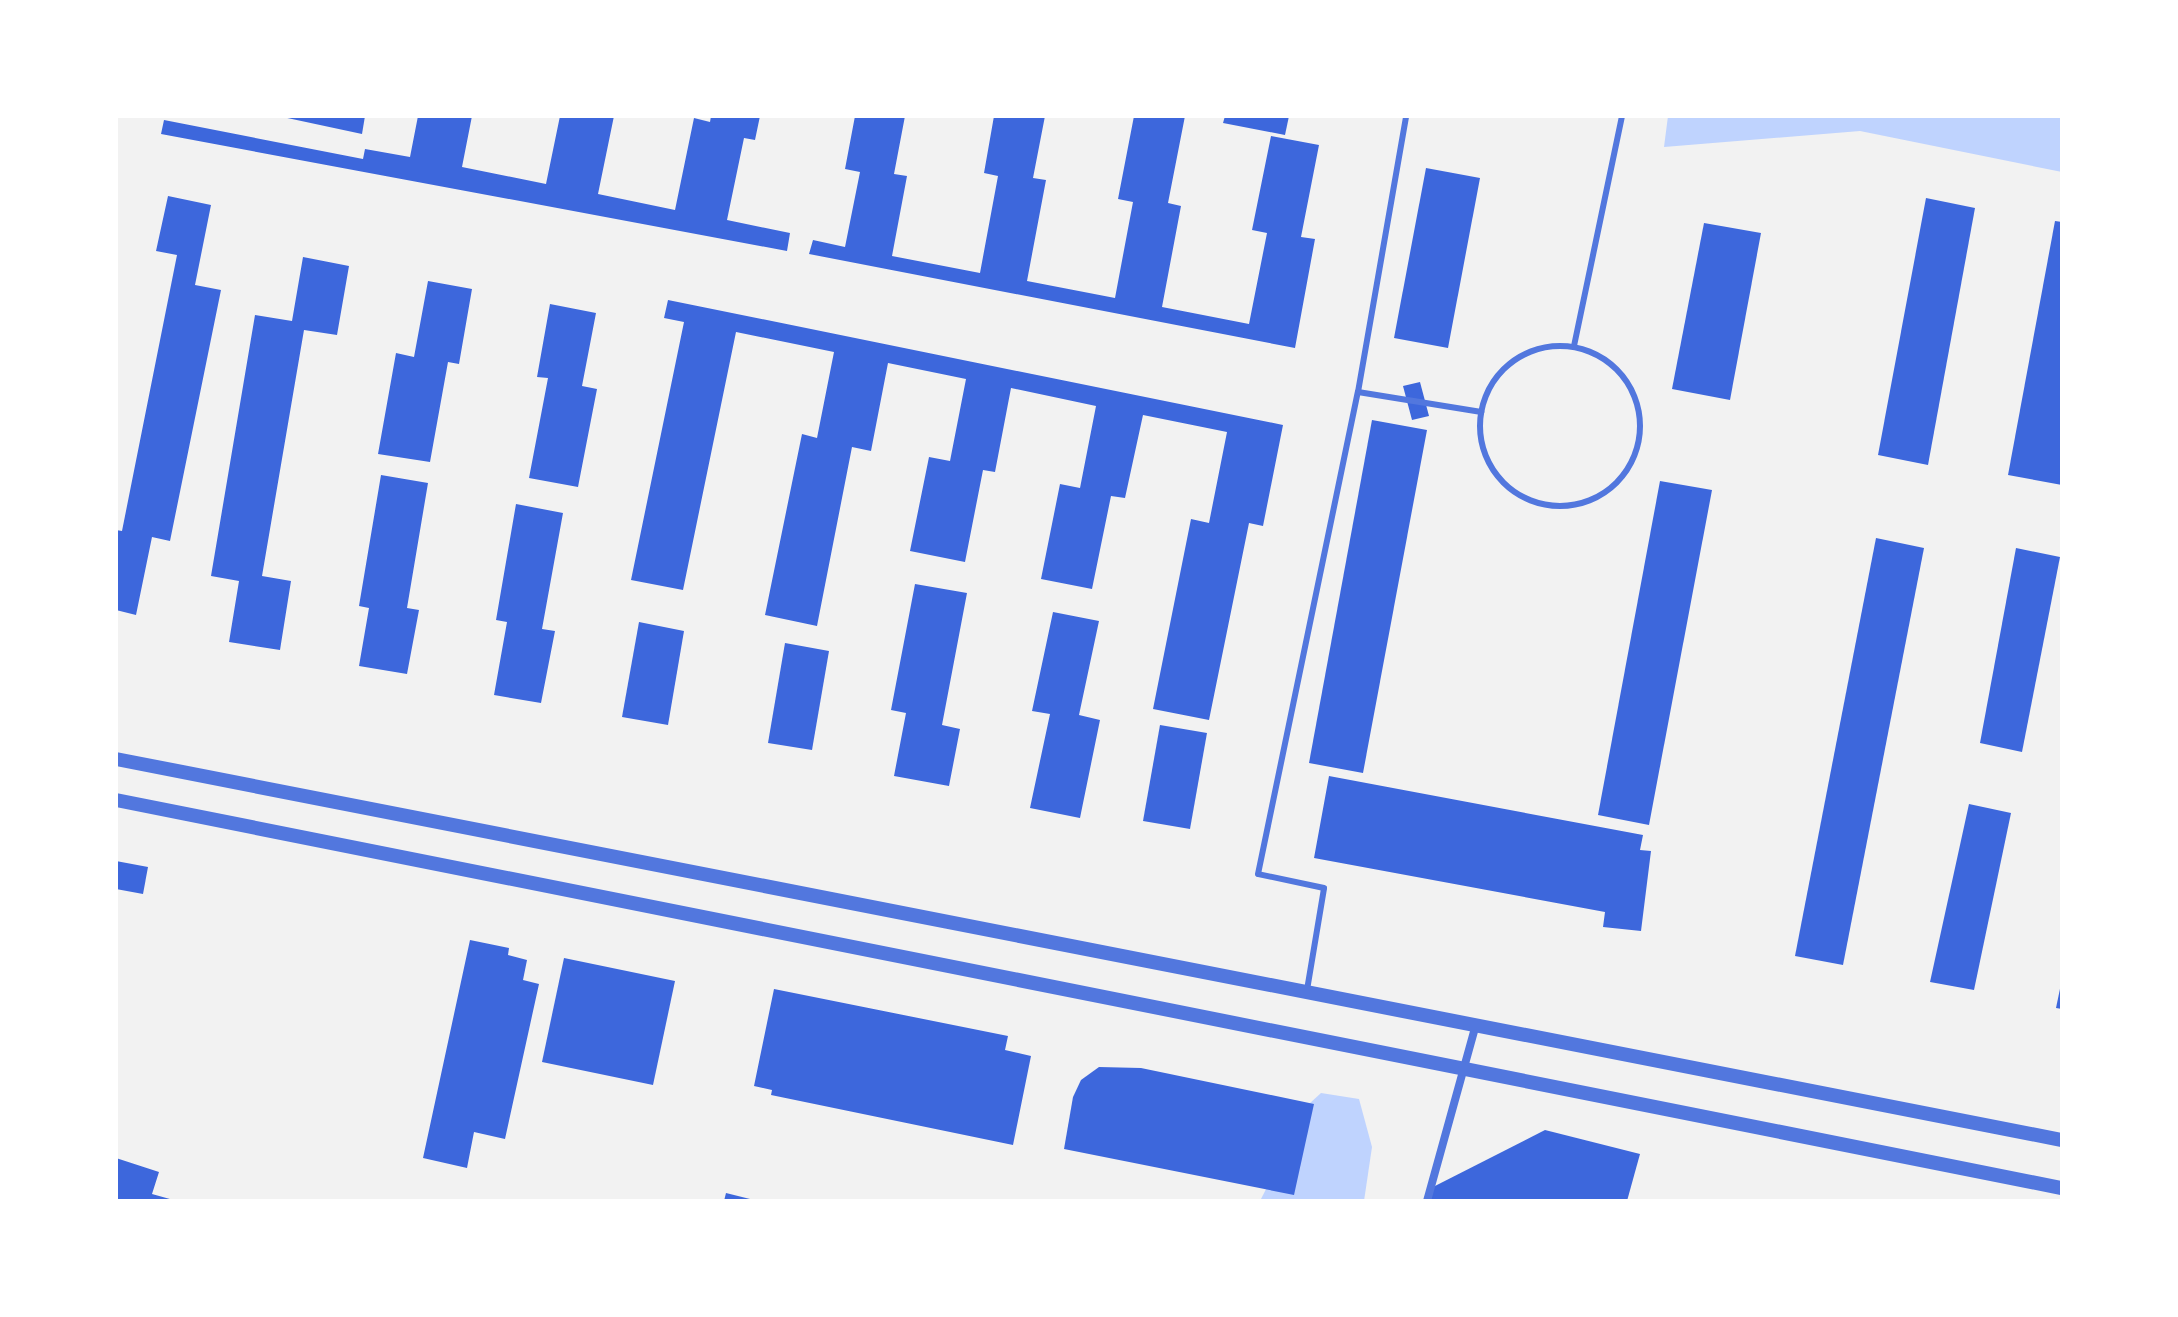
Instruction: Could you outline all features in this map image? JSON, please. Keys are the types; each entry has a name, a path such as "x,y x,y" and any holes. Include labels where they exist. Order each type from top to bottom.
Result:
{"street":[{"path":"116,759 1306,995 2062,1140"},
{"path":"116,800 2062,1188"},
{"path":"1427,1201 1475,1028"}],"lane":[{"path":"1306,995 1324,888 1258,874 1358,392 1406,116"},
{"path":"1574,346 1622,116"},
{"path":"1574,346 1603,358 1626,379 1638,408 1639,440 1628,469 1606,492 1577,505 1547,506 1517,494 1494,473 1482,444 1481,412 1492,383 1514,360 1542,347 1574,346"},
{"path":"1358,392 1481,412"}],"water":[{"path":"1668,116 2062,116 2062,172 1860,131 1664,147"},
{"path":"1321,1093 1359,1099 1372,1147 1364,1201 1260,1201 1309,1104"}],"building":[{"path":"278,116 365,116 362,134"},
{"path":"418,116 472,116 462,167 546,184 560,116 614,116 598,194 675,210 694,118 710,122 711,116 760,116 755,140 744,138 727,220 790,233 787,251 161,134 164,120 363,159 365,149 410,157"},
{"path":"855,116 905,116 894,174 907,176 892,256 980,273 998,176 984,173 994,116 1045,116 1033,178 1046,180 1027,281 1115,298 1133,202 1118,199 1134,116 1185,116 1168,203 1181,206 1162,307 1249,324 1267,233 1252,230 1271,136 1319,145 1301,237 1315,239 1295,348 809,254 813,240 845,247 860,172 845,169"},
{"path":"1225,116 1289,116 1285,135 1223,123"},
{"path":"1426,168 1480,178 1448,348 1394,338"},
{"path":"168,196 211,205 195,285 221,290 170,541 152,537 136,615 116,610 116,530 122,531 177,255 156,251"},
{"path":"1926,198 1975,208 1928,465 1878,455"},
{"path":"2055,221 2062,222 2062,485 2008,475"},
{"path":"1704,223 1761,233 1730,400 1672,389"},
{"path":"303,257 349,266 337,335 304,330 262,576 291,581 280,650 229,642 239,581 211,576 255,315 292,321"},
{"path":"428,281 472,289 459,364 448,362 430,462 378,454 396,353 414,357"},
{"path":"668,300 1283,425 1263,526 1249,523 1209,720 1153,709 1191,519 1209,523 1227,432 1143,415 1125,498 1111,496 1092,589 1041,579 1060,484 1080,488 1096,406 1011,388 995,472 983,470 965,562 910,551 929,457 950,461 966,379 888,363 871,451 852,447 817,626 765,615 802,434 817,438 834,352 736,332 683,590 631,580 684,322 664,318"},
{"path":"550,304 596,313 582,386 597,389 578,487 529,478 548,378 537,377"},
{"path":"1420,382 1429,416 1412,420 1403,386"},
{"path":"1372,420 1427,430 1363,773 1309,763"},
{"path":"381,475 428,483 407,608 419,610 407,674 359,666 369,608 359,606"},
{"path":"1660,481 1712,490 1649,825 1598,815"},
{"path":"516,504 563,513 542,629 555,631 541,703 494,695 507,622 496,620"},
{"path":"1876,538 1924,548 1843,965 1795,956"},
{"path":"2016,548 2060,557 2022,752 1980,743"},
{"path":"915,584 967,593 942,725 960,729 949,786 894,776 906,713 891,710"},
{"path":"1053,612 1099,621 1079,715 1100,720 1080,818 1030,808 1050,714 1032,711"},
{"path":"639,622 684,631 668,725 622,717"},
{"path":"785,643 829,651 812,750 768,743"},
{"path":"1160,725 1207,733 1190,829 1143,821"},
{"path":"1329,776 1643,835 1640,850 1651,851 1641,931 1603,927 1605,912 1314,858"},
{"path":"1969,804 2011,813 1974,990 1930,982"},
{"path":"116,861 148,867 143,894 116,889"},
{"path":"470,940 509,948 508,955 527,960 523,980 539,984 505,1139 474,1132 467,1168 423,1158"},
{"path":"564,958 675,981 653,1085 542,1062"},
{"path":"2062,984 2062,1009 2056,1008"},
{"path":"774,989 1008,1036 1005,1050 1031,1056 1013,1145 771,1095 772,1090 754,1086"},
{"path":"1099,1067 1141,1068 1314,1104 1294,1195 1064,1149 1073,1097 1081,1080"},
{"path":"1545,1130 1640,1154 1627,1201 1428,1201 1431,1188"},
{"path":"116,1158 159,1172 152,1194 177,1201 116,1201"},
{"path":"726,1193 754,1200 754,1201 724,1201"}]}
